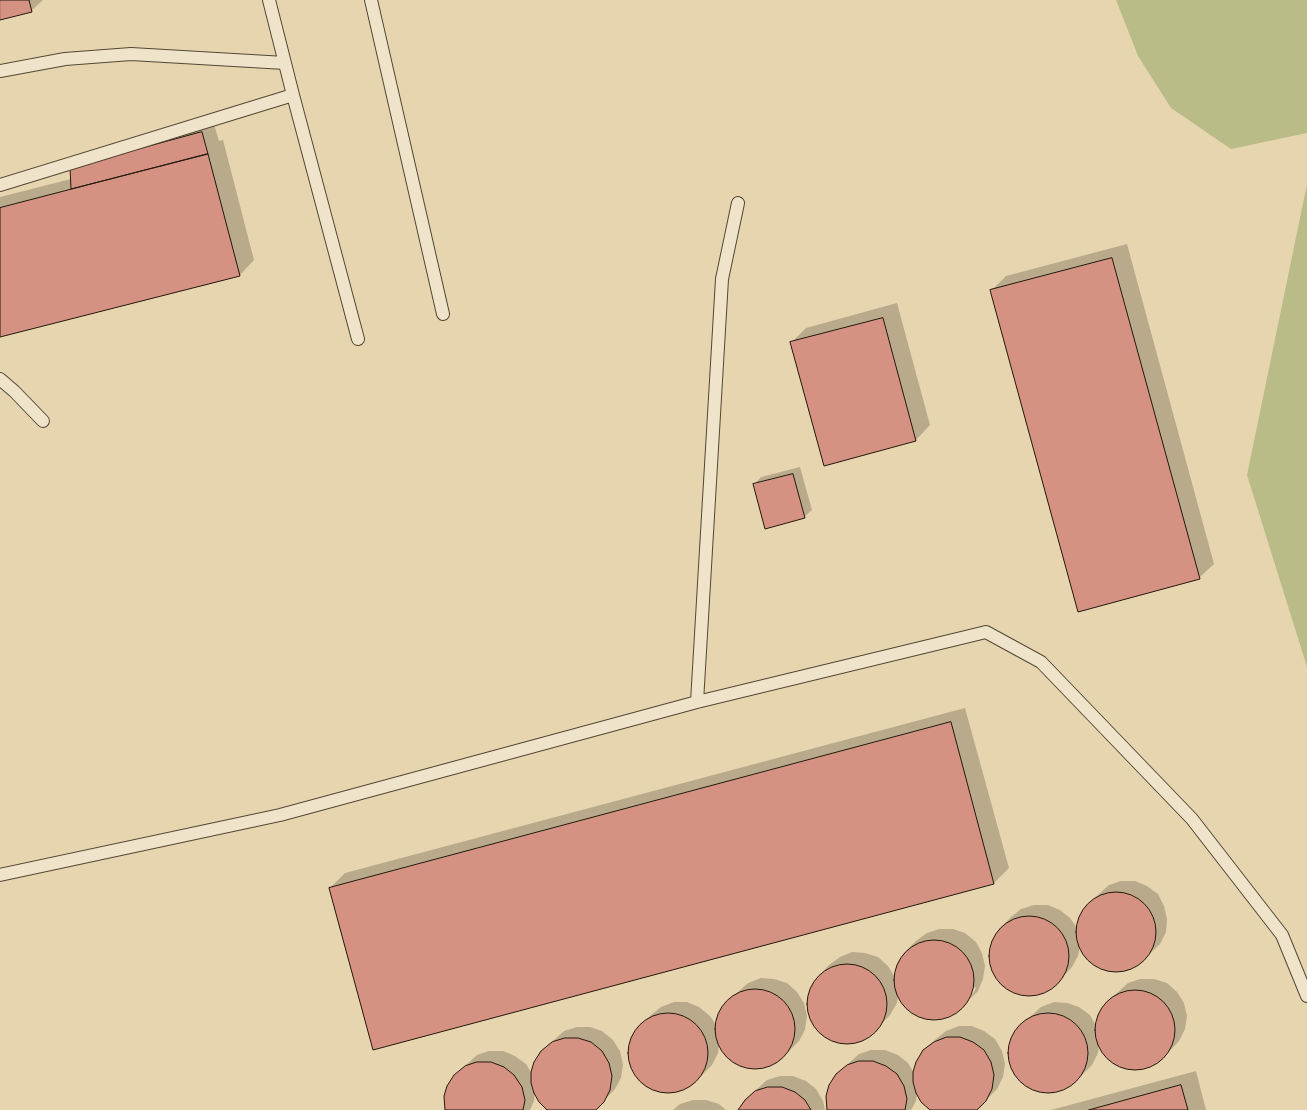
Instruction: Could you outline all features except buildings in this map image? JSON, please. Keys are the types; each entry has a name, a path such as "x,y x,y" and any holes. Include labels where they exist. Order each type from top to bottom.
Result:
{"lane":[{"path":"269,0 358,339"},
{"path":"371,0 443,314"},
{"path":"0,71 65,60 132,54 285,63"},
{"path":"0,185 293,95"},
{"path":"697,702 722,279 738,203"},
{"path":"0,379 43,421"},
{"path":"0,875 280,815 697,702 986,632 1041,662 1192,819 1282,935 1307,996"}],"green space":[{"path":"1116,0 1307,0 1307,133 1231,149 1171,108 1138,56"},
{"path":"1307,184 1307,667 1247,475"}]}
